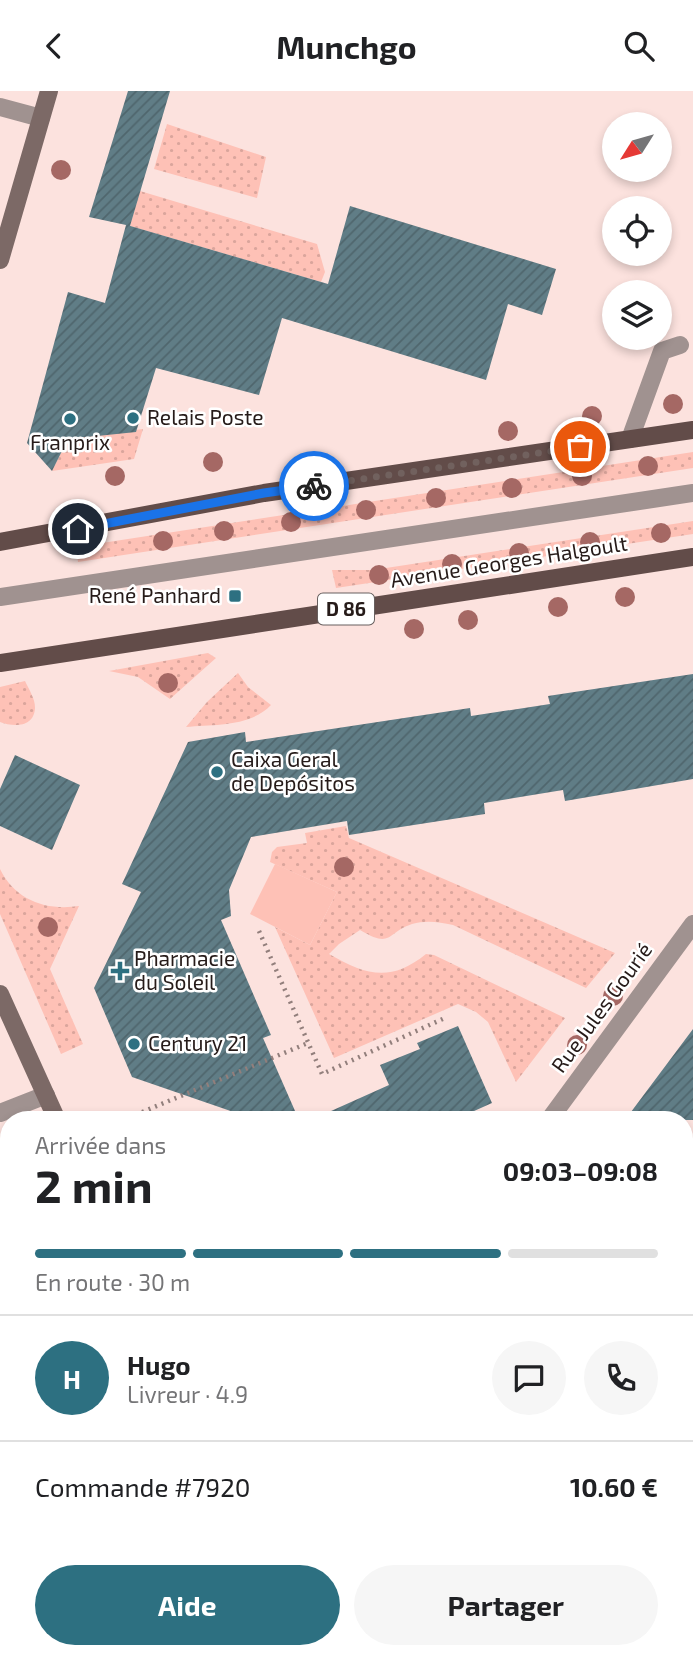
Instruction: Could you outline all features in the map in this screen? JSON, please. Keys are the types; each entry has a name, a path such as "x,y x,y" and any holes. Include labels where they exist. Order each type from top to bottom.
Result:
{"main road":[{"path":"0,260 49,91"},
{"path":"0,542 264,493 693,430"},
{"name":"Avenue Georges Halgoult","path":"0,663 693,557"},
{"path":"0,994 53,1111"}],"street":[{"path":"0,107 41,118"},
{"path":"630,439 662,351 680,345"},
{"name":"Avenue Georges Halgoult","path":"0,597 693,493"},
{"name":"Rue Jules Gourié","path":"556,1111 693,924"},
{"path":"5,1111 46,1095"}],"path":[{"path":"259,931 322,1074 447,1017"},
{"path":"145,1111 308,1043"}],"shaded area":[{"path":"167,124 266,157 257,198 154,169"},
{"path":"140,191 317,244 325,272 321,282 130,226"},
{"path":"143,429 134,459 52,471 68,439"},
{"path":"693,452 693,468 78,562 76,547"},
{"path":"693,521 693,534 336,588 332,570 373,570"},
{"path":"208,653 216,658 170,699 138,677 109,671"},
{"path":"238,673 248,687 271,705 263,712 243,721 186,727 207,702"},
{"path":"25,681 35,704 34,715 27,723 11,725 0,722 0,687"},
{"path":"346,826 349,838 615,953 586,988 453,925 438,922 412,924 384,939 370,936 360,930 329,954 355,967 378,973 401,969 426,954 434,955 565,1018 516,1082 488,1022 476,1012 458,1004 334,1058 275,927 310,945 337,892 270,862 272,852 277,847 307,843 305,833"},
{"path":"275,864 337,892 310,945 250,914"},
{"path":"0,869 14,889 33,901 55,907 79,906 50,969 83,1044 61,1054 0,914"}],"building":[{"path":"128,91 170,91 130,226 328,284 350,206 556,269 542,315 508,304 486,380 282,318 259,395 156,368 136,432 68,439 52,471 27,443 68,292 105,303 126,225 89,217"},
{"path":"693,674 693,779 565,801 563,790 484,803 485,814 349,835 347,821 251,837 229,890 231,916 221,920 271,1035 263,1038 295,1111 231,1111 132,1077 94,988 141,892 122,884 188,742 245,732 246,742 470,708 471,716 550,704 548,696"},
{"path":"15,755 80,785 52,850 0,826 0,789"},
{"path":"458,1026 492,1103 474,1111 331,1111 389,1085 380,1065 420,1049 417,1043"},
{"path":"693,1029 693,1111 632,1111"}],"way so far":[{"path":"314,486 580,447"}],"place":[{"name":"Relais Poste","path":"133,418"},
{"name":"Franprix","path":"70,419"},
{"name":"René Panhard","path":"235,596"},
{"name":"Caixa Geral de Depósitos","path":"217,772"},
{"name":"Pharmacie du Soleil","path":"120,971"},
{"name":"Century 21","path":"134,1044"}],"route":[{"path":"78,529 314,486"}]}
